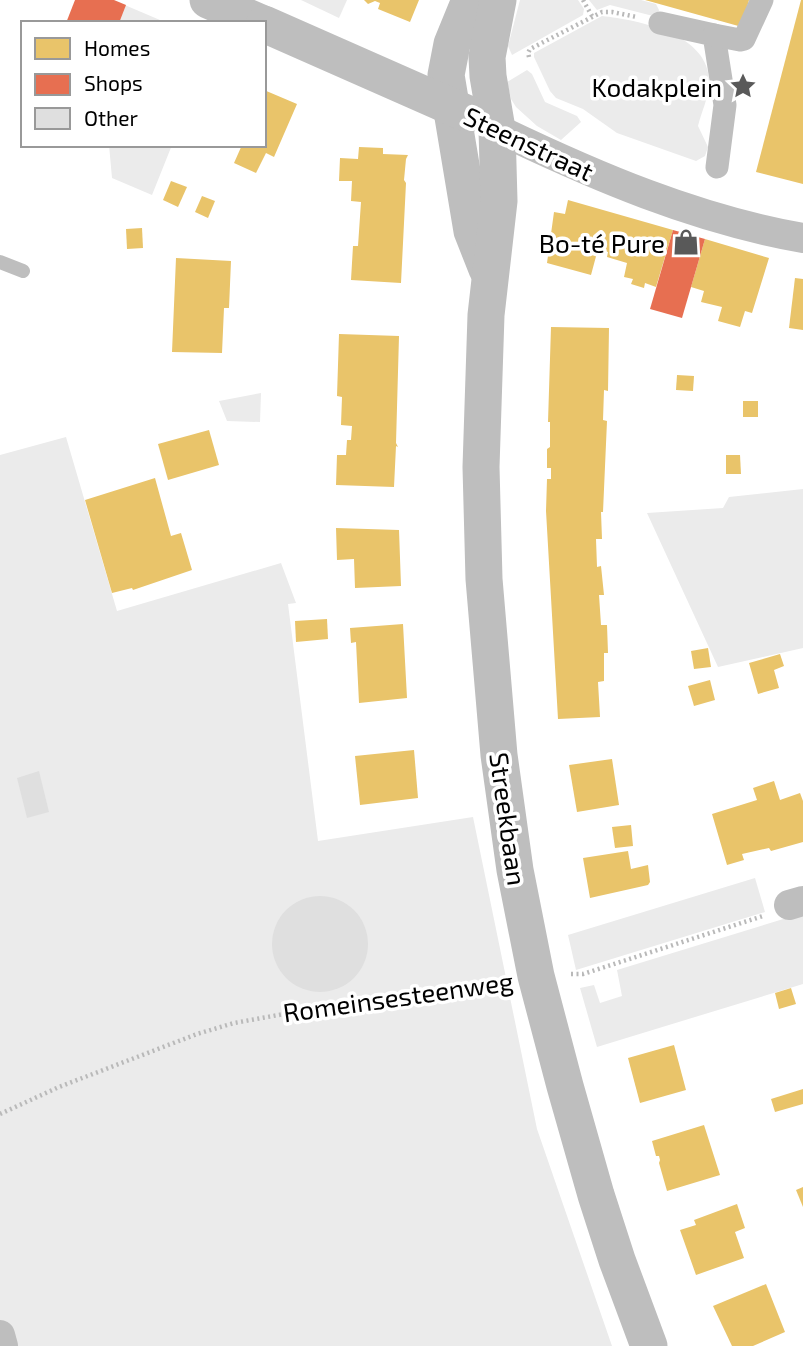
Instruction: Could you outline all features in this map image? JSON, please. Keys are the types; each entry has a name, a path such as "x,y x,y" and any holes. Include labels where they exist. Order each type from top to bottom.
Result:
{"street":[{"name":"Steenstraat","path":"208,0 258,21"},
{"name":"Streekbaan","path":"470,0 447,61 446,75 472,231 489,274"},
{"name":"Streekbaan","path":"498,0 487,57 497,129 499,201 489,274 481,467 484,579 499,755 515,870 536,976 596,1195 649,1346"},
{"path":"660,23 740,40 744,39 762,0"},
{"name":"Steenstraat","path":"266,24 451,106 581,169 654,198 720,218 803,238"},
{"path":"714,36 724,105 718,167"},
{"path":"0,1335 4,1346"}],"lane":[{"path":"0,262 23,271"}],"path":[{"path":"583,0 592,16"},
{"path":"529,57 530,49 592,16 612,12 660,23"},
{"name":"Romeinsesteenweg","path":"0,1114 59,1087 197,1034 234,1023 401,993 483,985 536,976 583,974 763,917 796,903"}],"shaded area":[{"path":"113,0 162,21 98,21"},
{"path":"301,0 347,0 339,18"},
{"path":"520,0 578,0 584,9 583,15 512,55 508,46"},
{"path":"589,0 641,0 656,4 659,10 657,17 610,5 597,10"},
{"path":"602,16 652,26 686,41 698,52 706,66 709,83 698,126 708,147 705,156 696,161 617,133 583,109 556,98 550,91 534,53"},
{"path":"527,70 532,74 545,102 577,116 581,122 561,140 537,126 511,99 507,82"},
{"path":"109,147 171,147 152,195 112,178"},
{"path":"261,393 260,422 227,421 219,401"},
{"path":"66,437 117,611 281,563 296,603 288,604 318,841 473,817 537,1129 612,1346 0,1346 0,455"},
{"path":"803,489 803,648 718,667 647,513 723,508 729,497"},
{"path":"755,878 765,912 576,970 568,935"},
{"path":"803,913 803,984 597,1047 580,988 594,985 600,1003 622,996 617,970"}],"building: Homes":[{"path":"364,0 419,0 410,22 378,9 380,3 375,1 368,4"},
{"path":"645,0 749,0 742,27"},
{"path":"803,0 803,184 756,172"},
{"path":"266,91 297,104 274,157 266,153 256,173 234,163 241,147 266,147"},
{"path":"359,147 383,148 383,154 408,155 404,180 401,283 351,280 353,246 358,246 361,202 351,201 352,181 339,181 340,158 358,159"},
{"path":"171,181 187,187 178,207 163,200"},
{"path":"202,196 215,201 208,218 195,212"},
{"path":"568,200 673,230 656,287 645,283 644,288 631,284 633,279 624,277 627,263 607,257 608,252 598,249 591,275 547,263 554,212 565,214"},
{"path":"142,228 143,248 127,249 126,229"},
{"path":"705,239 769,258 752,313 745,311 740,327 718,321 722,307 701,302 704,291 691,287"},
{"path":"176,258 231,261 229,308 224,308 222,353 172,352"},
{"path":"795,278 803,279 803,330 789,328"},
{"path":"551,327 609,328 608,391 604,390 603,420 607,421 601,512 602,539 596,539 597,567 601,566 604,595 599,595 601,625 607,625 608,653 604,653 604,681 598,682 600,717 558,719 546,511 547,479 551,479 551,468 547,468 547,449 550,447 548,422"},
{"path":"339,334 399,336 398,447 396,446 394,487 336,485 337,455 346,455 352,426 341,425 342,397 337,396"},
{"path":"677,375 694,376 693,391 676,390"},
{"path":"743,401 758,401 758,417 743,417"},
{"path":"209,430 219,465 168,480 158,444"},
{"path":"726,455 740,455 741,474 726,474"},
{"path":"155,478 171,536 181,533 192,570 133,590 132,588 112,593 85,500"},
{"path":"336,528 399,530 401,586 355,588 354,559 337,560"},
{"path":"327,619 328,639 296,642 295,621"},
{"path":"403,624 407,698 359,703 356,642 351,643 350,628"},
{"path":"708,648 711,667 694,669 691,651"},
{"path":"780,654 784,666 774,670 779,688 758,694 749,663"},
{"path":"710,680 715,700 694,706 688,686"},
{"path":"414,750 418,798 360,805 355,756"},
{"path":"612,759 619,805 577,812 569,765"},
{"path":"774,781 780,800 800,793 803,801 803,842 771,851 769,848 742,854 744,860 727,865 712,814 757,800 753,788"},
{"path":"631,825 633,846 615,848 612,827"},
{"path":"628,851 631,869 648,865 648,885 590,898 583,858"},
{"path":"791,988 796,1004 779,1009 775,993"},
{"path":"674,1045 686,1090 640,1103 628,1058"},
{"path":"803,1089 803,1104 775,1112 771,1099"},
{"path":"704,1125 720,1175 667,1191 659,1156 656,1156 652,1141"},
{"path":"803,1187 803,1207 796,1190"},
{"path":"737,1204 745,1228 735,1232 744,1258 696,1275 680,1230 696,1225 694,1220"},
{"path":"766,1284 785,1332 753,1346 732,1346 713,1306"}],"building: Shops":[{"path":"75,0 114,0 126,5 120,21 67,21"},
{"path":"673,230 705,239 682,318 650,309"}],"building: Other":[{"path":"39,771 49,812 27,818 17,778"},
{"path":"320,896 338,900 354,910 364,926 368,944 364,962 354,978 338,988 320,992 302,988 286,978 276,962 272,944 276,926 286,910 302,900"}],"place":[{"name":"Kodakplein","path":"743,86"},
{"name":"Bo-té Pure","path":"686,242"}]}
